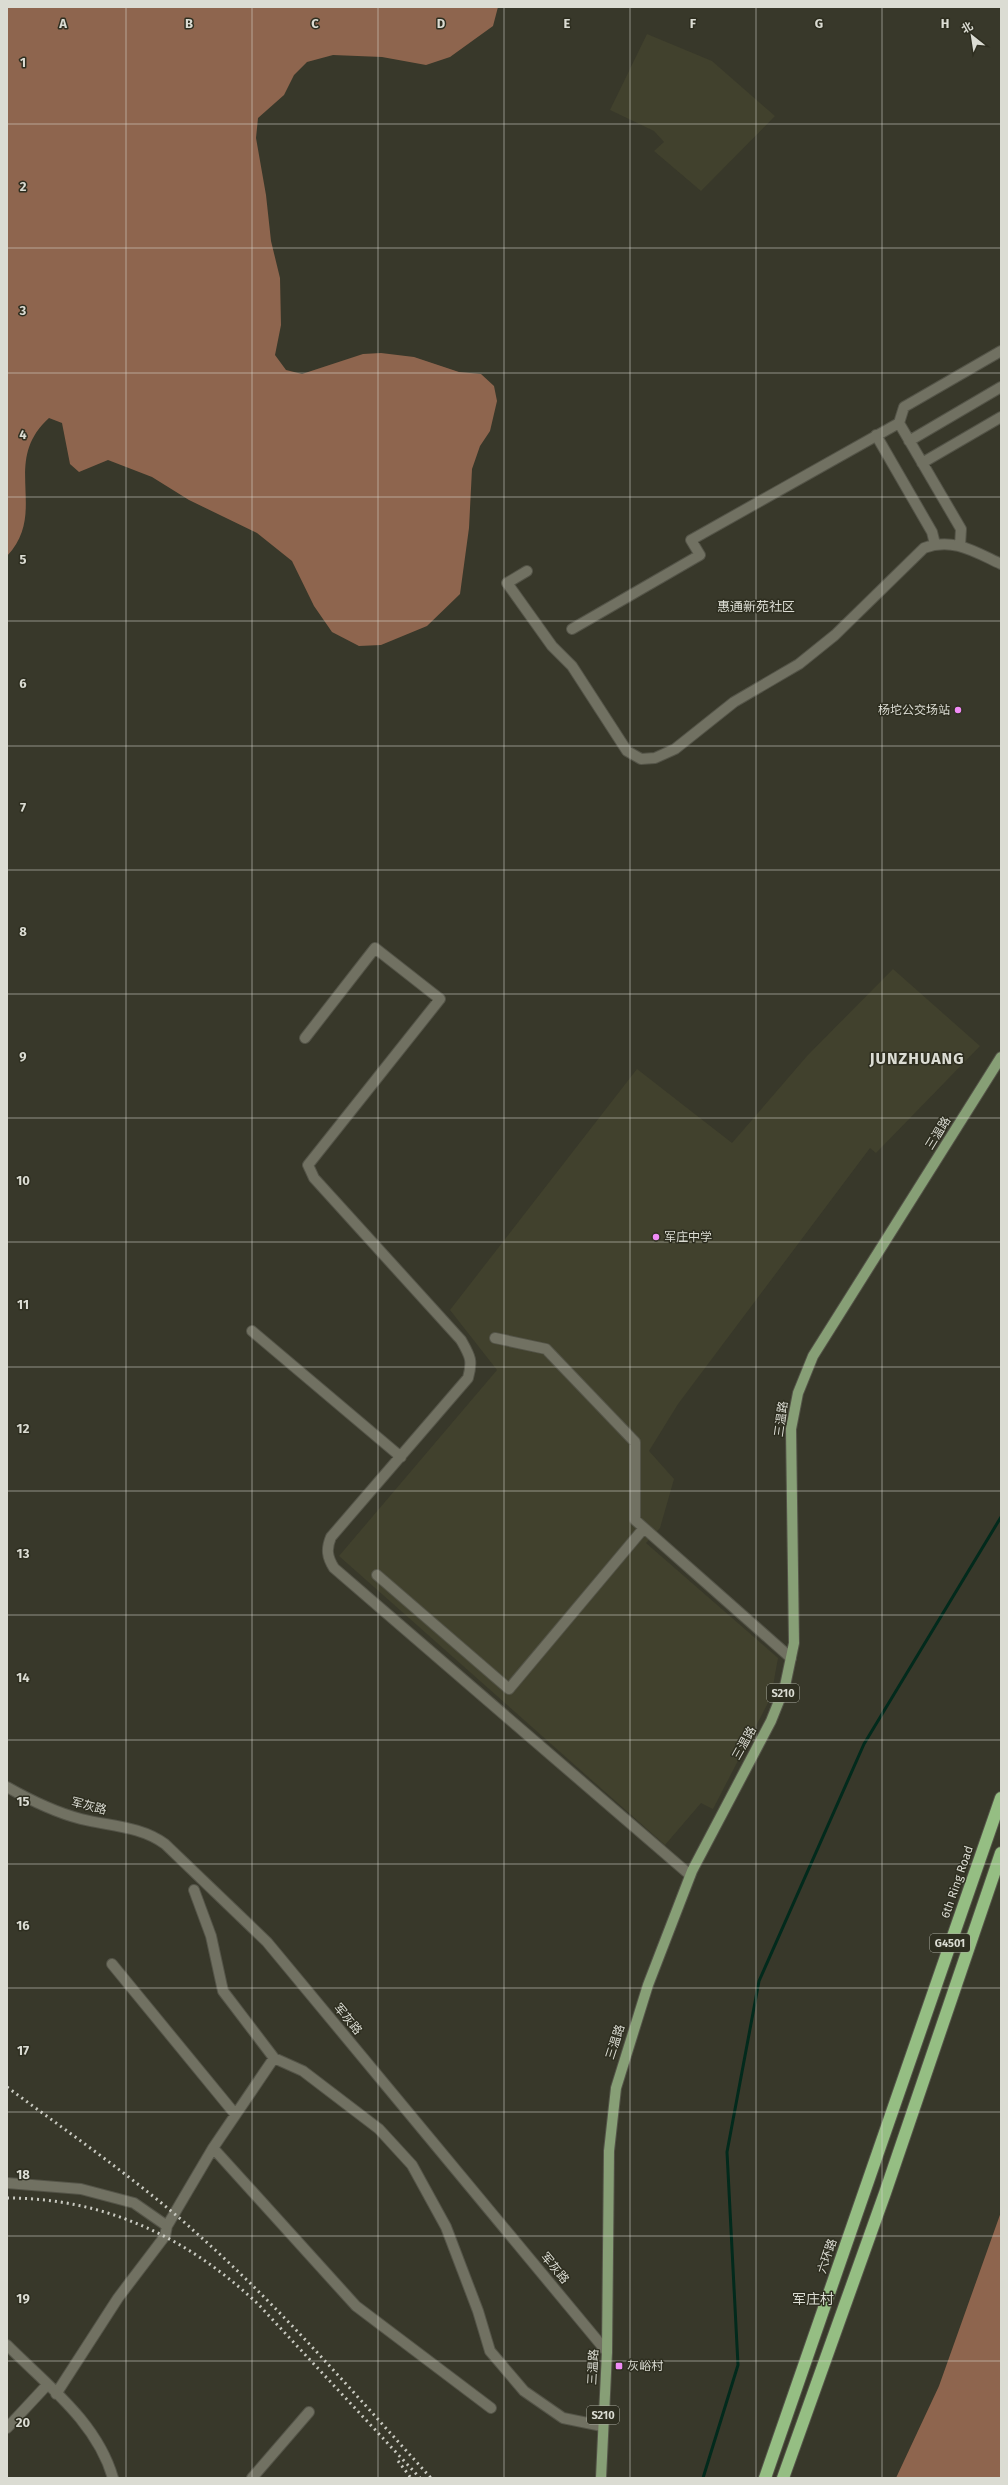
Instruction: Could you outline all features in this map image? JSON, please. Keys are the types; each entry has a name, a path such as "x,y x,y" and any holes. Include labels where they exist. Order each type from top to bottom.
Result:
{"highway":[{"name":"6th Ring Road","path":"900,2088 1001,1798"},
{"name":"G4501","path":"783,2478 882,2200 915,2099 1001,1853"},
{"name":"六环路","path":"765,2478 900,2088"}],"main road":[{"name":"三温路","path":"601,2478 602,2426 607,2352 609,2151 616,2088 648,1984 690,1875 711,1831 771,1721 785,1686 794,1643 790,1502 791,1429 798,1393 813,1356 1001,1056"}],"street":[{"path":"572,629 700,555 691,540 898,423 904,407 1001,351"},
{"path":"909,441 1001,387"},
{"path":"922,463 1001,417"},
{"path":"898,423 961,529 960,546"},
{"path":"876,435 932,532 935,544"},
{"path":"527,572 507,583 552,646 572,666 627,751 641,759 655,758 675,749 734,702 799,664 872,601 924,548 935,544 950,543 1001,564"},
{"path":"305,1038 375,948 440,999 308,1165 314,1178 461,1340 470,1355 472,1365 468,1378 331,1537 328,1545 328,1559 334,1568 690,1875"},
{"path":"252,1331 401,1457"},
{"path":"495,1338 546,1349 635,1442 635,1520 791,1658"},
{"path":"377,1575 509,1689 644,1528"},
{"name":"军灰路","path":"7,1787 53,1810 80,1819 152,1834 165,1844 267,1942 607,2352"},
{"path":"194,1890 211,1936 223,1991 274,2058 303,2071 379,2129 412,2166 446,2227 478,2311 490,2351 524,2391 563,2418 602,2426"},
{"path":"112,1964 235,2114"},
{"path":"56,2394 118,2298 165,2236 167,2226 213,2148 274,2058"},
{"path":"213,2148 356,2306 490,2408"},
{"path":"7,2183 81,2189 134,2203 167,2226"},
{"path":"7,2345 90,2429 109,2464 114,2478"},
{"path":"7,2428 46,2385"},
{"path":"252,2478 309,2412"}],"shaded area":[{"path":"7,7 498,7 493,26 450,57 426,65 382,57 333,55 307,62 294,75 284,95 258,118 256,138 266,195 271,241 280,278 281,325 275,355 286,370 302,374 363,354 381,353 414,357 459,372 481,374 494,386 497,401 490,431 480,446 472,469 469,528 460,594 427,626 381,645 359,646 332,632 314,606 292,561 257,533 189,500 152,477 108,460 79,472 70,464 62,423 49,418 35,435 28,452 25,469 26,505 24,522 19,539 7,556"},
{"path":"647,34 712,61 775,116 701,191 654,151 664,142 654,131 610,110"},
{"path":"893,969 980,1046 876,1153 870,1148 678,1404 649,1451 674,1479 660,1528 646,1543 778,1658 771,1697 713,1809 701,1803 665,1845 339,1556 497,1370 450,1310 637,1069 732,1143 807,1056"},
{"path":"1001,2212 1001,2478 896,2478 939,2386"}],"waterway":[{"path":"703,2478 738,2365 727,2152 759,1981 864,1744 1001,1517"}],"railway":[{"path":"7,2087 107,2160 180,2218 203,2239 292,2325 431,2478"},
{"path":"7,2198 43,2200 78,2205 111,2214 143,2226 174,2241 203,2260 231,2280 258,2304 420,2478"},
{"path":"398,2461 411,2478"}],"place":[{"name":"杨坨公交场站","path":"958,710"},
{"name":"军庄中学","path":"656,1237"},
{"name":"灰峪村","path":"619,2366"}],"district":[{"name":"惠通新苑社区","path":"756,606"},
{"name":"JUNZHUANG","path":"917,1058"},
{"name":"军庄村","path":"813,2299"}]}
